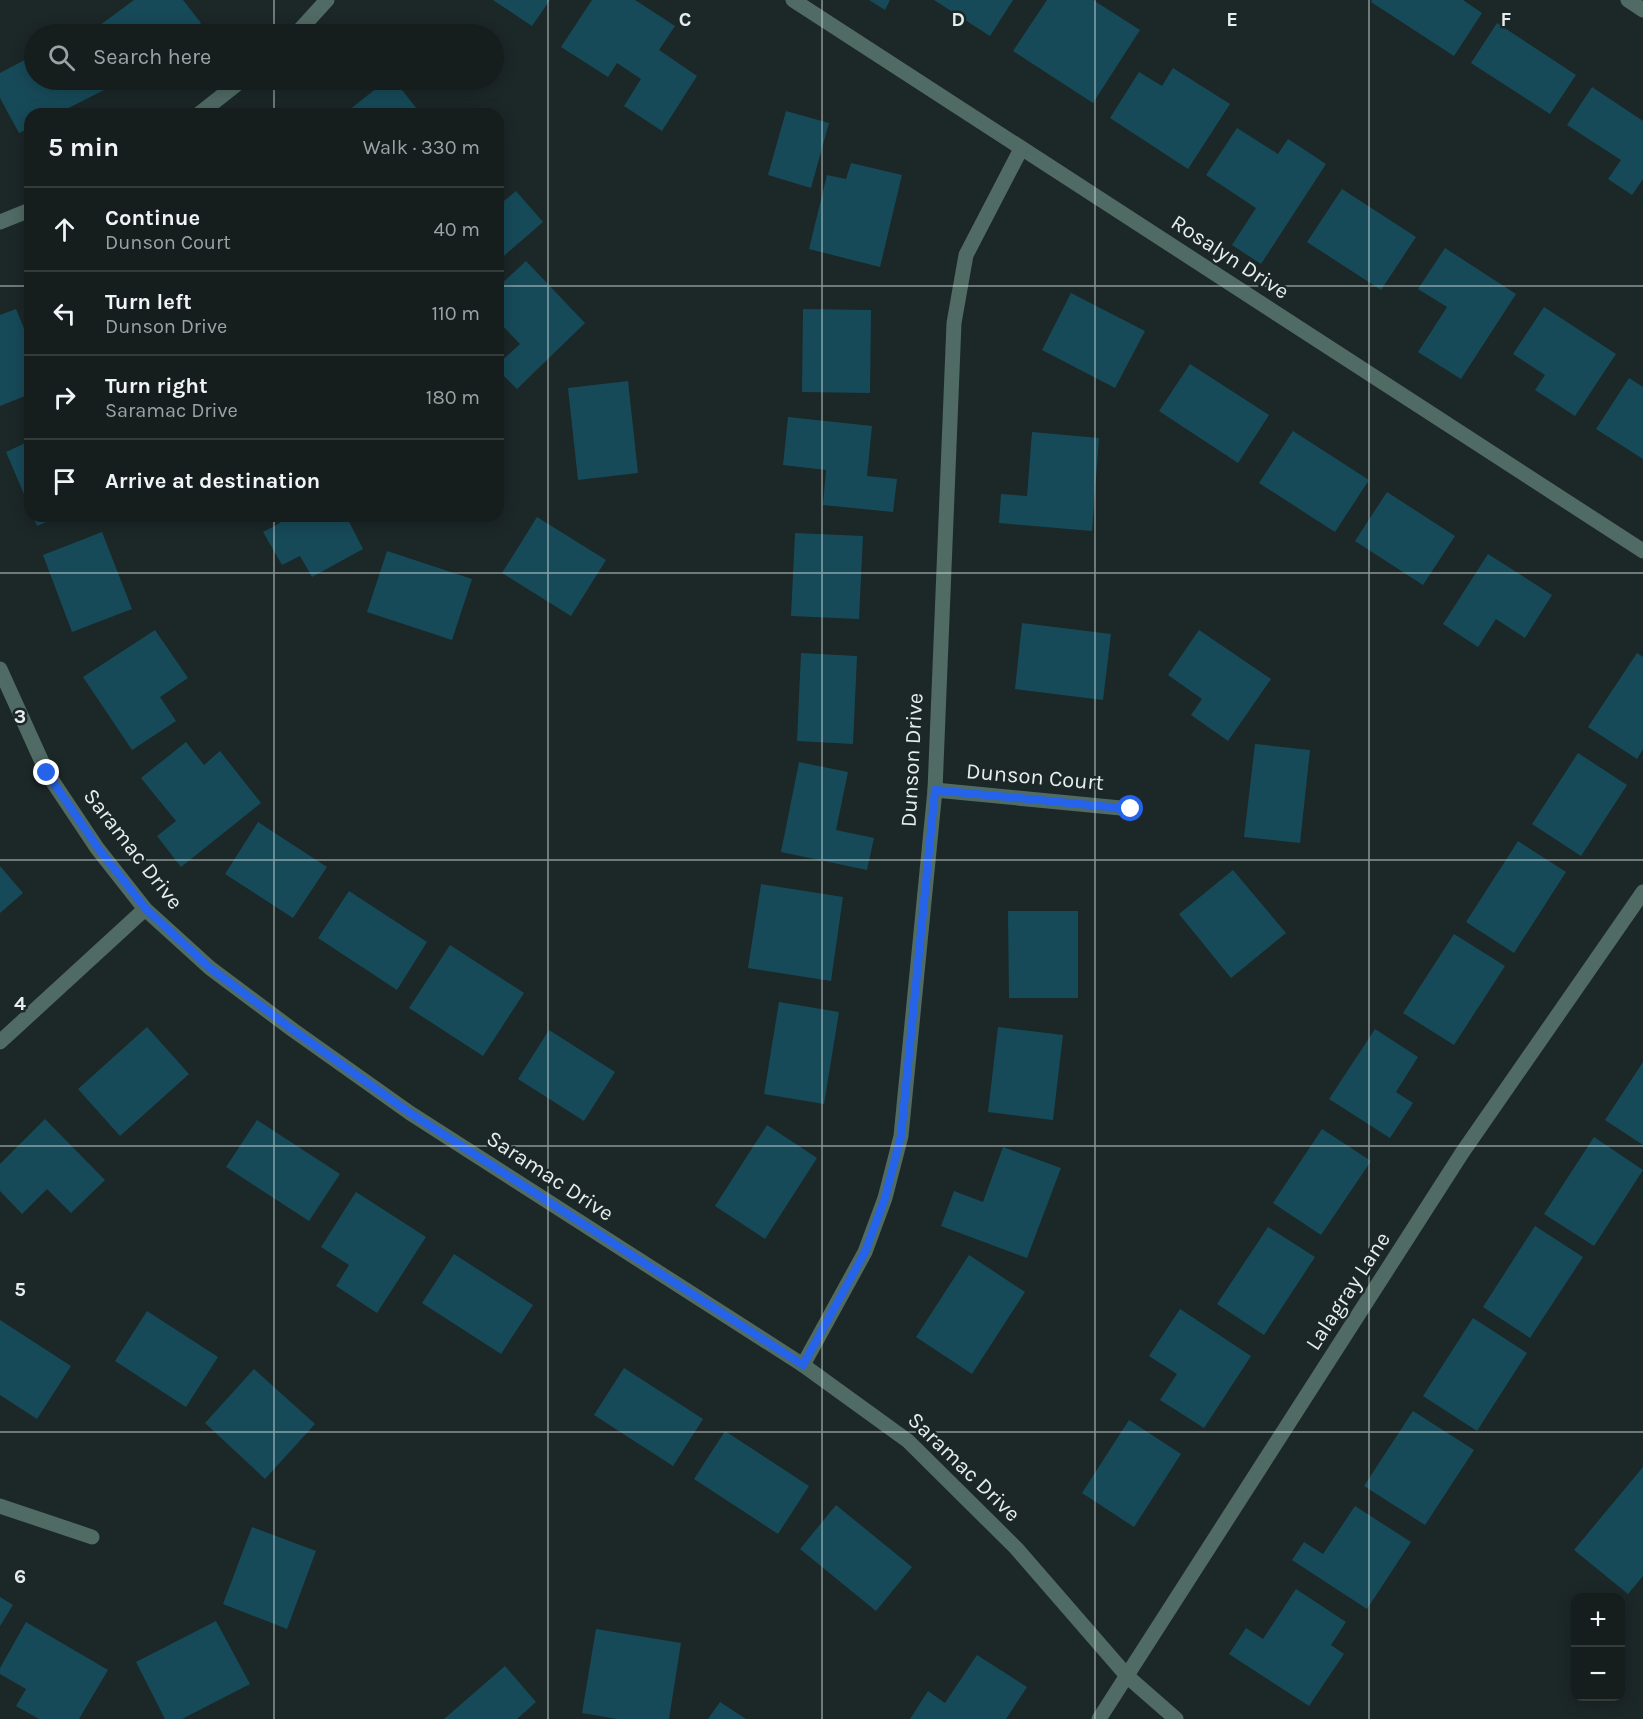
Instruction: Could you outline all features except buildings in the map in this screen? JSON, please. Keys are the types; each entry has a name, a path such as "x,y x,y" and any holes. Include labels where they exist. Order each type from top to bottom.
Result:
{"street":[{"path":"305,24 327,0"},
{"name":"Rosalyn Drive","path":"793,0 1643,551"},
{"path":"1628,0 1643,10"},
{"path":"211,108 231,90"},
{"name":"Dunson Drive","path":"803,1365 865,1252 885,1198 901,1136 935,790 954,323 966,255 1021,149"},
{"path":"0,222 24,212"},
{"name":"Saramac Drive","path":"0,669 47,773 98,848 146,909 210,968 410,1113 803,1365 908,1440 1016,1548 1128,1677 1176,1719"},
{"name":"Dunson Court","path":"935,790 1131,809"},
{"name":"Lalagray Lane","path":"1100,1719 1462,1154 1643,892"},
{"path":"0,1042 146,909"},
{"path":"0,1506 92,1538"}],"route":[{"path":"47,773 98,848 146,909 210,968 410,1113 803,1365 865,1252 885,1198 901,1136 935,790 1131,809"}]}
